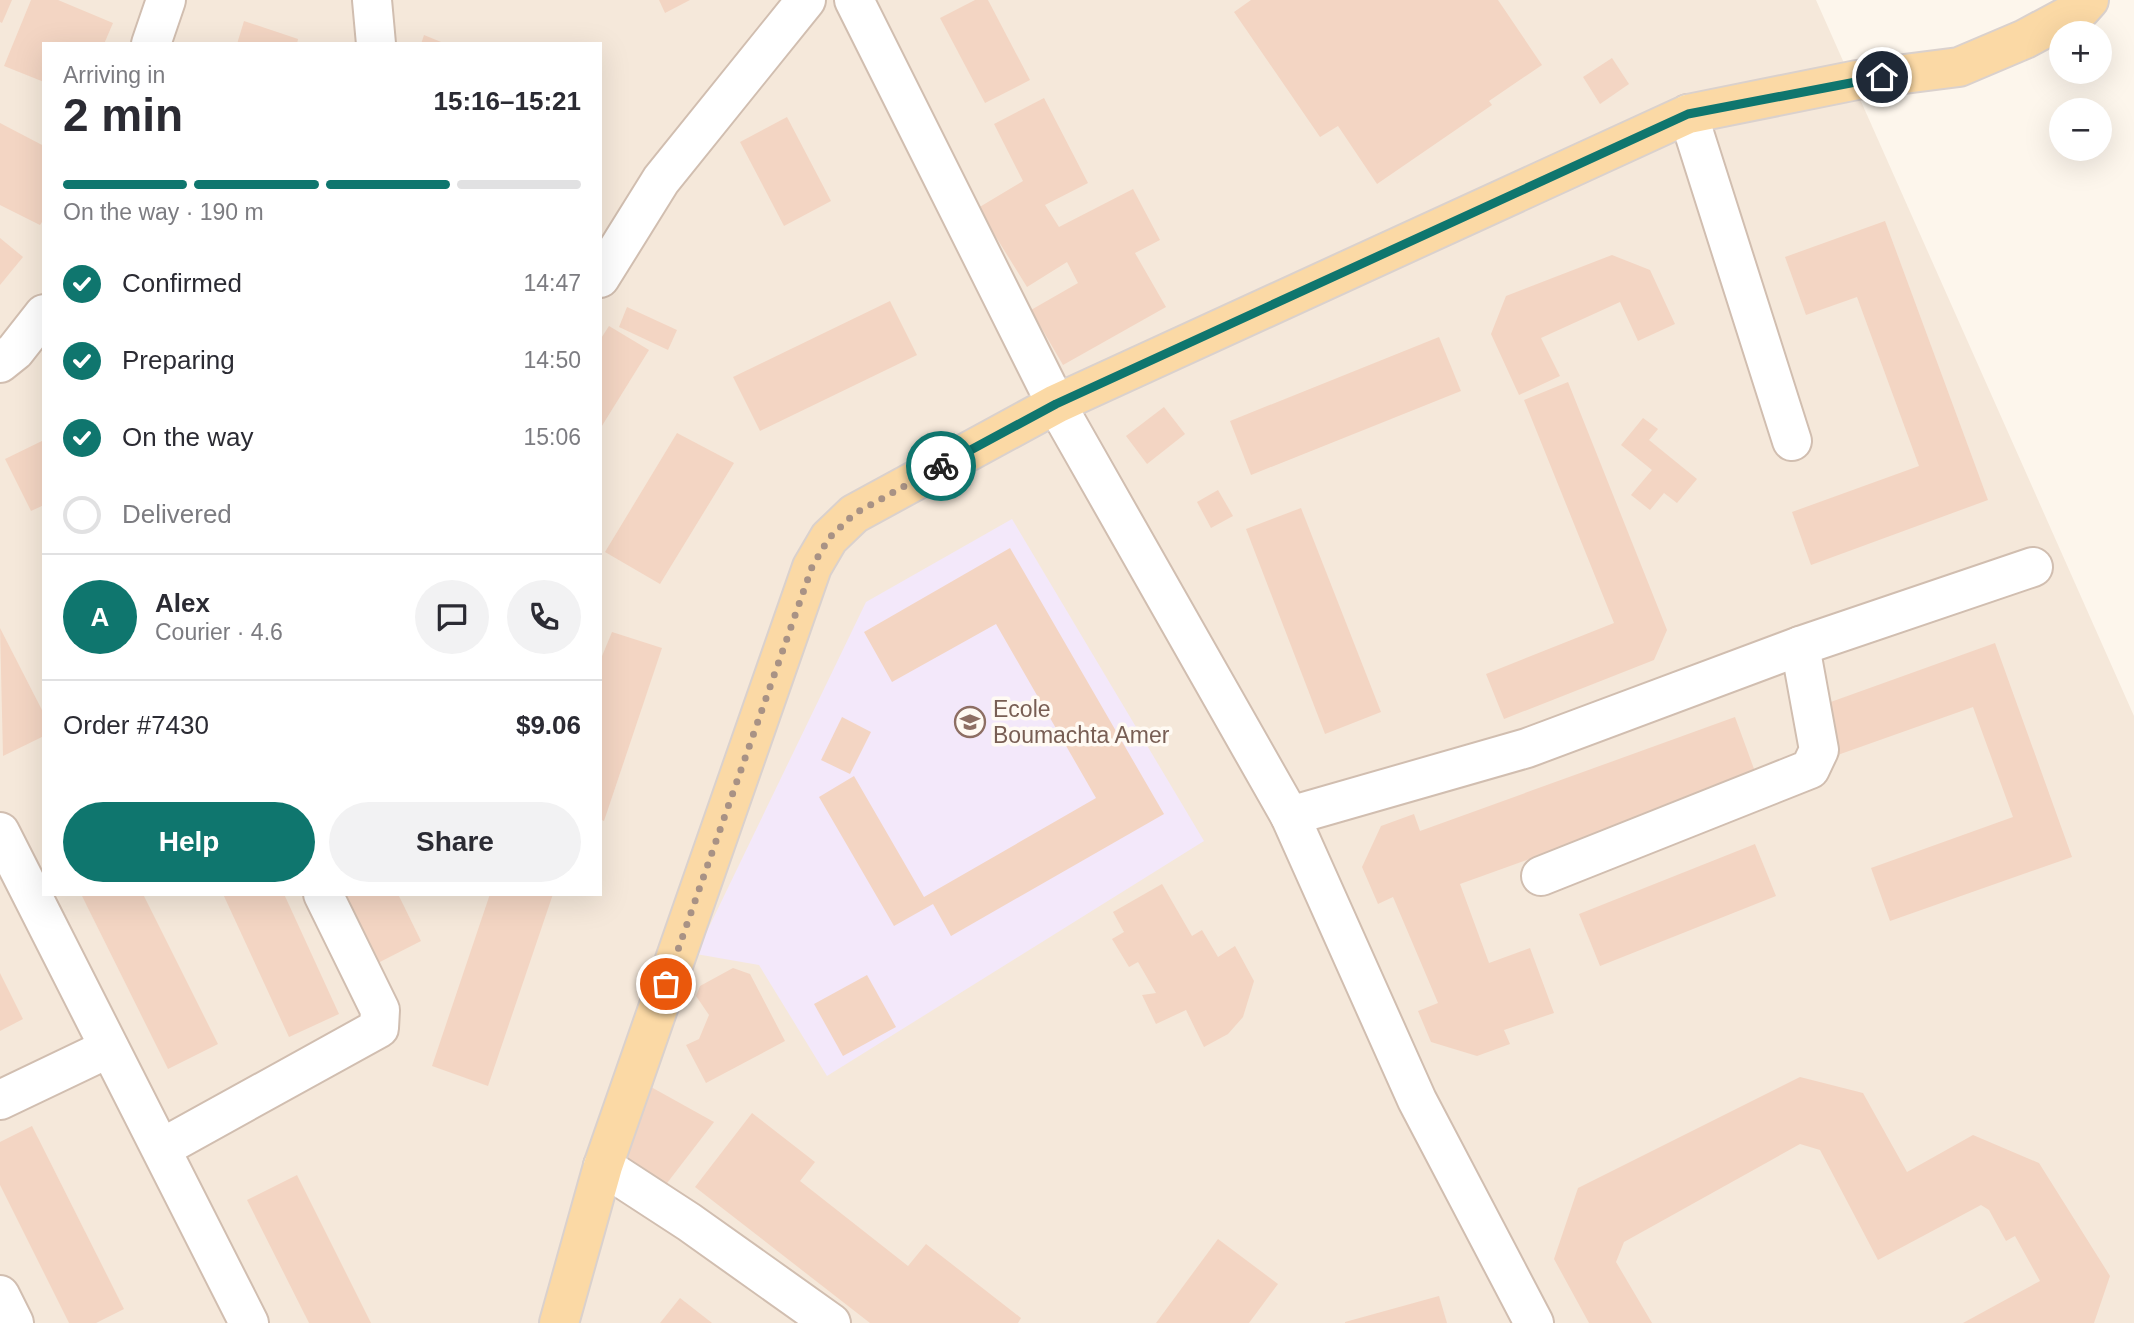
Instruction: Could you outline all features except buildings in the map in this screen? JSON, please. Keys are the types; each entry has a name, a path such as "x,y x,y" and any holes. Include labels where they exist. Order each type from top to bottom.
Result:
{"main road":[{"path":"559,1323 603,1166 812,567 829,538 854,514 1056,404 1688,114 1857,80 1959,67 2025,39 2081,9 2089,0"}],"street":[{"path":"152,42 166,0"},
{"path":"372,0 376,42"},
{"path":"602,270 611,236 661,180 806,0"},
{"path":"854,0 1056,404 1290,816 1418,1100 1534,1323"},
{"path":"1688,114 1792,441"},
{"path":"0,363 15,351 42,317"},
{"path":"1290,816 1527,748 1800,646 2033,567"},
{"path":"1541,876 1810,769 1819,750 1800,646"},
{"path":"0,832 31,861 42,887"},
{"path":"46,896 109,1048 249,1323"},
{"path":"162,1148 379,1028 380,1010 324,896"},
{"path":"0,1100 109,1048"},
{"path":"603,1166 689,1222 831,1323"},
{"path":"0,1295 14,1323"}],"shaded area":[{"path":"0,0 1816,0 2134,716 2134,1323 0,1323"},
{"name":"Ecole Boumachta Amer","path":"1012,519 1204,841 827,1076 759,965 696,954 866,602"}],"way so far":[{"path":"666,984 812,567 829,538 854,514 941,466"}],"place":[{"name":"Ecole Boumachta Amer","path":"970,722"}],"route":[{"path":"941,466 1056,404 1688,114 1882,77"}]}
